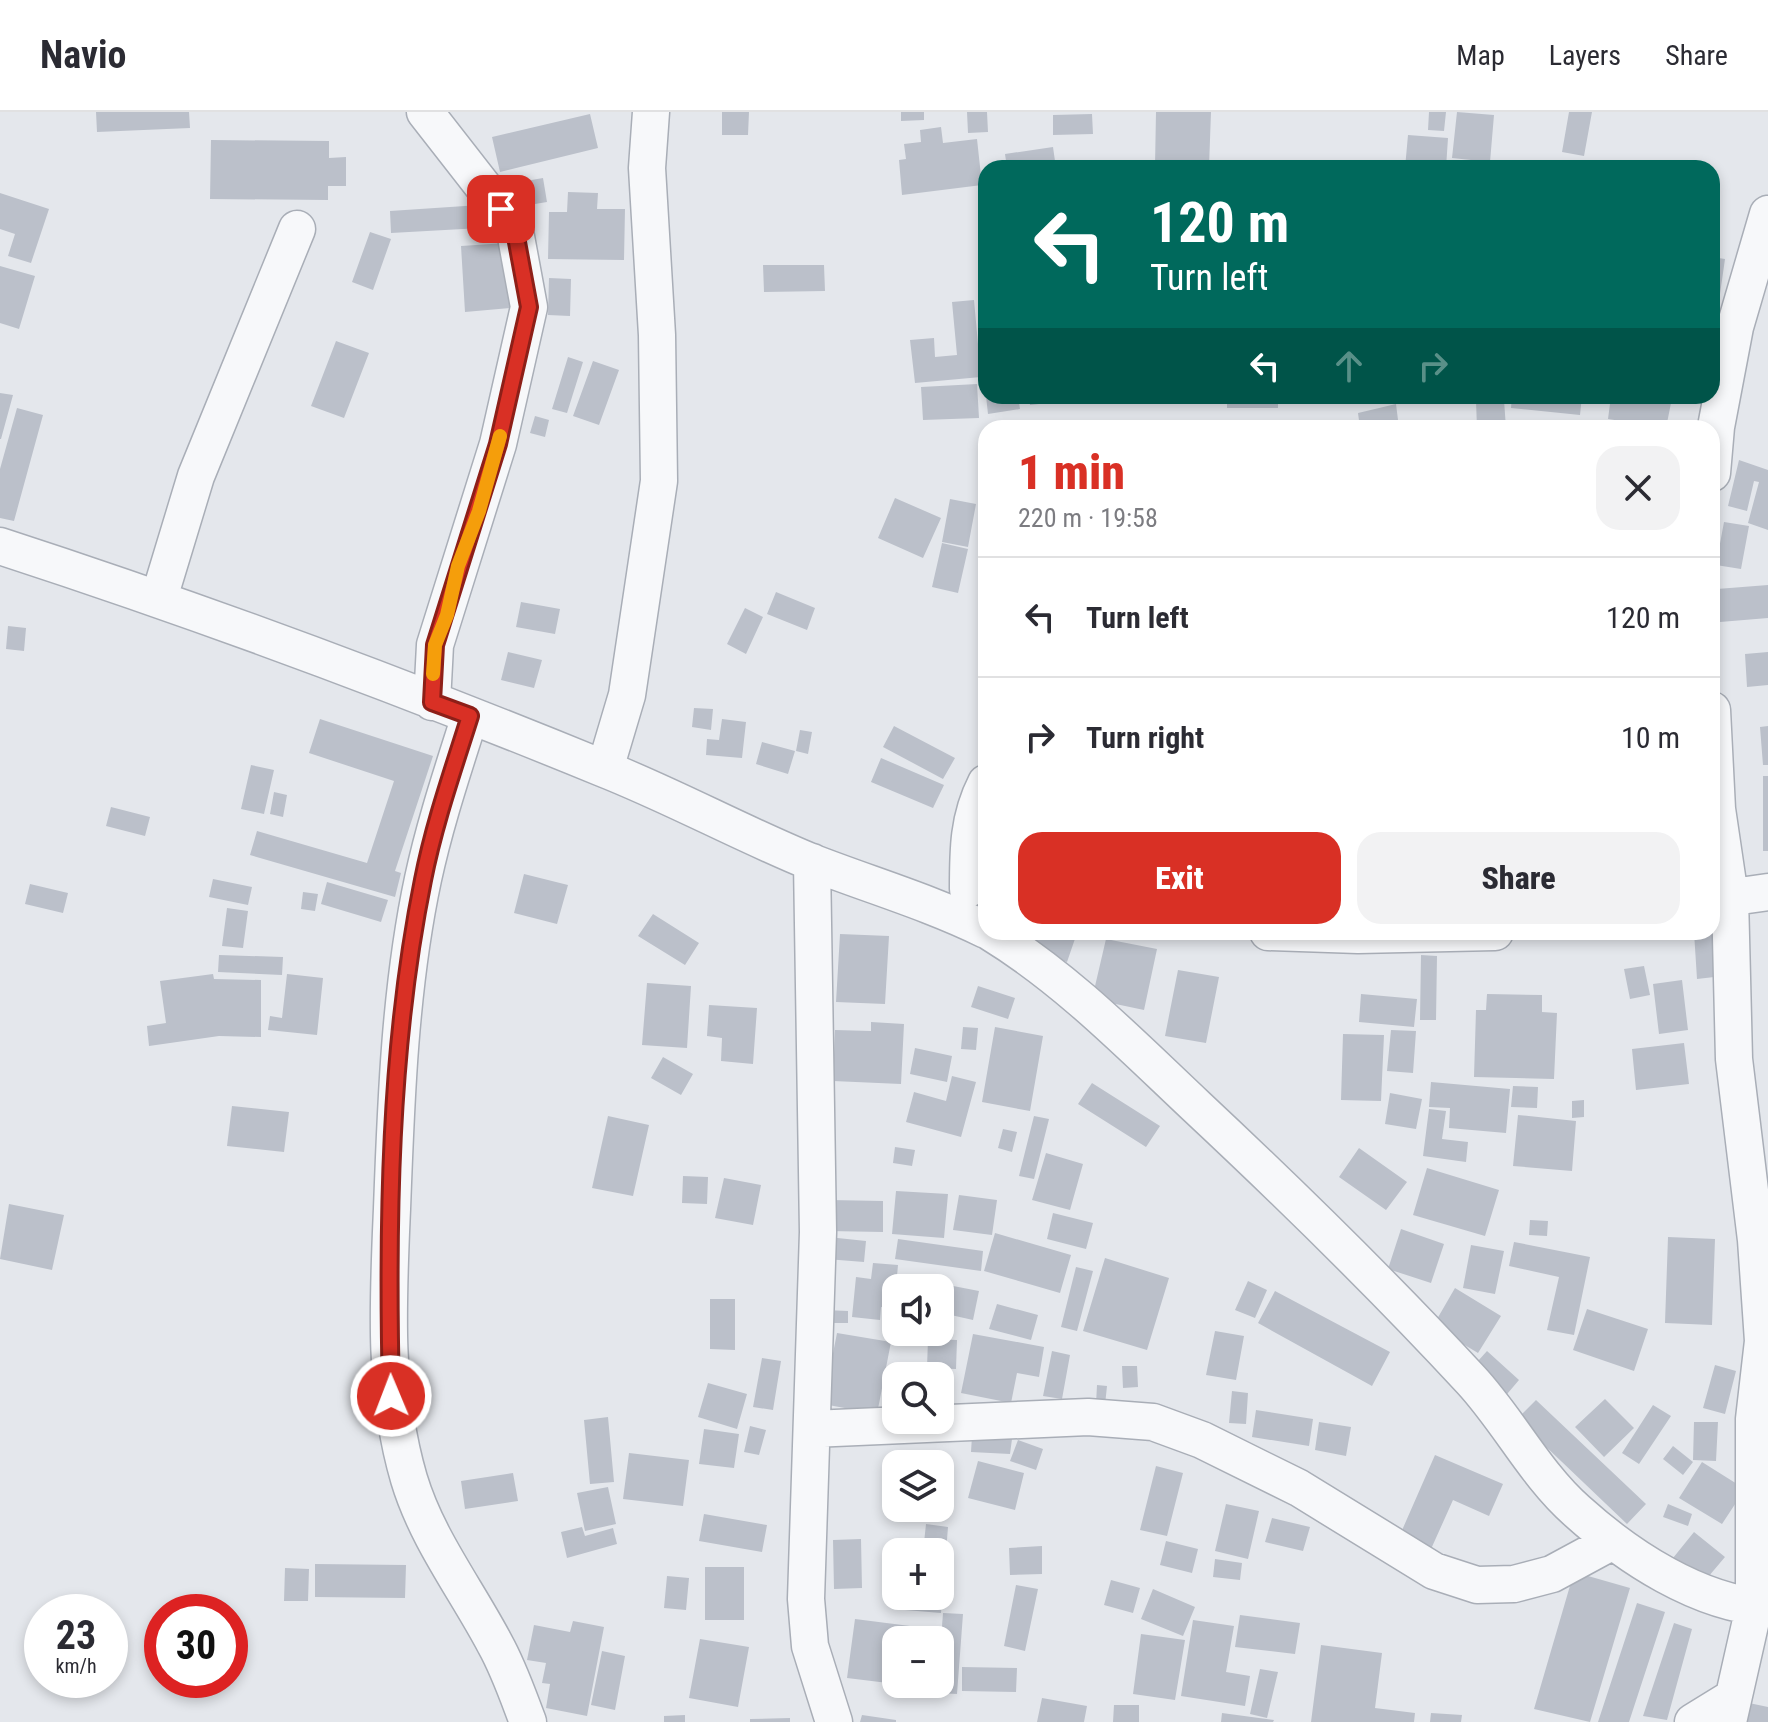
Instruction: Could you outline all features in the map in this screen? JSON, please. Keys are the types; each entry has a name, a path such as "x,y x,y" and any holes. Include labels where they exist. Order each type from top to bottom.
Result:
{"street":[{"path":"425,112 514,226 529,307 498,444 435,645 432,702"},
{"path":"605,769 627,695 659,481 657,335 647,168 651,112"},
{"path":"1717,420 1735,327 1768,214"},
{"path":"159,598 196,476 297,229"},
{"path":"0,546 159,598 470,716 605,769 812,862 887,887 978,927"},
{"path":"470,716 423,879 409,968 393,1169 389,1284 391,1396 398,1439 420,1509 450,1570 507,1666 528,1722"},
{"path":"887,887 977,890 972,809 978,798"},
{"path":"812,862 818,1137 808,1628 810,1646 834,1722"},
{"path":"1693,1722 1730,1710 1761,1607 1754,1419 1763,1341 1756,1240 1734,1059 1720,876"},
{"path":"1721,898 1768,892"},
{"path":"1000,940 1086,1002 1297,1201 1474,1383 1575,1510 1613,1541 1690,1587 1761,1607"},
{"path":"812,1429 1088,1417 1153,1422 1253,1465 1341,1512 1434,1571 1477,1585 1514,1584 1552,1574 1613,1541"}],"building":[{"path":"96,112 189,112 190,128 97,132"},
{"path":"722,112 749,112 748,135 722,135"},
{"path":"901,112 924,112 924,120 901,121"},
{"path":"967,112 987,112 988,132 968,133"},
{"path":"1156,112 1211,112 1209,160 1155,160"},
{"path":"1429,112 1446,112 1444,131 1428,130"},
{"path":"1457,112 1494,115 1490,160 1452,158"},
{"path":"1569,112 1592,112 1584,156 1562,152"},
{"path":"590,114 598,148 500,172 492,137"},
{"path":"1092,114 1093,134 1053,135 1053,115"},
{"path":"941,127 943,143 977,139 978,186 902,195 899,160 906,159 904,144 921,142 920,130"},
{"path":"1408,135 1448,138 1447,160 1406,160"},
{"path":"211,140 329,141 329,158 346,157 346,186 328,186 328,200 210,199"},
{"path":"1053,147 1055,160 1006,160 1005,154"},
{"path":"543,178 547,202 529,205 526,181"},
{"path":"568,192 598,193 597,209 625,209 624,260 548,259 549,212 567,212"},
{"path":"0,193 49,209 31,263 8,256 15,234 0,229"},
{"path":"480,205 481,228 391,233 390,211"},
{"path":"370,232 391,239 373,290 352,282"},
{"path":"506,243 510,308 465,312 461,246"},
{"path":"1720,258 1725,259 1720,294"},
{"path":"763,265 824,265 825,291 764,292"},
{"path":"0,266 35,276 19,329 0,323"},
{"path":"549,278 571,279 570,316 548,315"},
{"path":"974,300 978,377 915,383 910,340 934,338 935,357 957,355 952,302"},
{"path":"336,341 369,353 344,418 311,406"},
{"path":"568,357 583,362 567,413 552,409"},
{"path":"593,361 619,370 599,425 573,416"},
{"path":"977,384 979,418 923,420 921,387"},
{"path":"0,393 13,395 1,439 0,439"},
{"path":"987,404 1019,404 1020,409 988,414"},
{"path":"1227,404 1278,404 1278,408 1227,408"},
{"path":"1396,404 1398,420 1359,420 1358,413"},
{"path":"1476,404 1504,404 1505,420 1477,420"},
{"path":"1511,404 1581,404 1580,415 1511,408"},
{"path":"1610,404 1671,404 1668,420 1608,419"},
{"path":"17,408 43,415 14,521 0,518 0,469"},
{"path":"535,416 549,420 545,437 530,433"},
{"path":"1739,460 1768,470 1768,530 1748,523 1759,482 1754,481 1747,511 1728,506"},
{"path":"895,498 941,518 923,558 878,538"},
{"path":"950,499 976,504 968,547 942,542"},
{"path":"1724,522 1749,526 1741,569 1720,566"},
{"path":"942,543 968,549 958,593 932,587"},
{"path":"1768,585 1768,618 1720,622 1720,589"},
{"path":"776,592 815,608 807,630 767,614"},
{"path":"521,602 560,609 555,634 516,627"},
{"path":"745,608 763,617 746,654 727,644"},
{"path":"8,626 26,628 24,651 6,649"},
{"path":"508,652 542,660 534,688 501,680"},
{"path":"1768,652 1768,685 1747,687 1745,654"},
{"path":"694,708 713,709 711,730 692,727"},
{"path":"320,719 433,756 395,871 401,873 395,897 250,855 257,831 367,863 394,781 309,753"},
{"path":"722,719 746,722 742,758 706,755 707,739 719,740"},
{"path":"894,726 955,758 943,779 883,747"},
{"path":"1768,726 1768,765 1763,765 1760,727"},
{"path":"800,730 812,732 808,754 796,751"},
{"path":"762,742 795,751 788,774 756,764"},
{"path":"881,758 944,785 933,808 871,782"},
{"path":"251,765 274,770 264,814 241,809"},
{"path":"1763,776 1768,776 1768,851 1763,851"},
{"path":"274,792 287,795 283,817 270,814"},
{"path":"111,807 150,817 145,836 106,826"},
{"path":"524,874 568,885 557,924 514,913"},
{"path":"213,879 252,887 248,905 209,897"},
{"path":"327,882 388,900 381,922 321,904"},
{"path":"30,884 68,893 63,913 25,904"},
{"path":"303,892 318,894 315,911 301,909"},
{"path":"227,908 248,911 243,948 222,946"},
{"path":"653,914 699,943 685,965 638,936"},
{"path":"840,934 889,936 885,1004 836,1002"},
{"path":"1720,935 1723,976 1697,979 1695,940 1720,940"},
{"path":"1030,940 1075,940 1067,962 1027,949"},
{"path":"1106,940 1157,949 1144,1010 1092,999"},
{"path":"219,955 283,957 282,975 218,972"},
{"path":"1421,955 1437,956 1436,1020 1420,1020"},
{"path":"1644,966 1650,995 1630,999 1624,969"},
{"path":"1178,970 1219,977 1206,1043 1165,1036"},
{"path":"213,974 214,979 261,980 261,1037 219,1036 149,1046 147,1026 166,1023 160,981"},
{"path":"287,974 323,978 317,1035 268,1030 270,1016 282,1018"},
{"path":"1682,980 1688,1030 1659,1034 1653,984"},
{"path":"647,983 691,986 687,1048 642,1045"},
{"path":"978,986 1015,998 1008,1019 971,1007"},
{"path":"1361,994 1417,999 1414,1027 1359,1022"},
{"path":"1487,994 1542,995 1542,1012 1557,1013 1554,1079 1474,1077 1476,1010 1486,1010"},
{"path":"709,1005 757,1008 753,1064 721,1061 722,1038 707,1036"},
{"path":"871,1022 904,1024 901,1084 833,1081 835,1030 871,1031"},
{"path":"963,1027 978,1028 976,1050 961,1049"},
{"path":"995,1027 1043,1036 1030,1111 982,1102"},
{"path":"1391,1030 1416,1031 1413,1073 1387,1071"},
{"path":"1343,1034 1384,1035 1381,1101 1341,1100"},
{"path":"1684,1043 1689,1084 1636,1090 1632,1049"},
{"path":"915,1048 952,1056 947,1082 910,1074"},
{"path":"663,1057 693,1074 681,1095 651,1078"},
{"path":"952,1076 976,1082 961,1137 906,1122 914,1092 946,1101"},
{"path":"1431,1082 1510,1089 1506,1133 1449,1128 1450,1108 1429,1107"},
{"path":"1092,1083 1160,1126 1146,1147 1078,1104"},
{"path":"1513,1086 1538,1087 1537,1108 1511,1107"},
{"path":"1390,1093 1422,1099 1416,1129 1385,1124"},
{"path":"1584,1100 1584,1117 1572,1118 1572,1101"},
{"path":"232,1106 289,1112 284,1152 227,1146"},
{"path":"1429,1109 1446,1111 1442,1139 1468,1142 1466,1162 1423,1156"},
{"path":"1518,1115 1576,1121 1572,1171 1513,1166"},
{"path":"608,1116 649,1125 633,1196 592,1188"},
{"path":"1034,1116 1049,1119 1034,1179 1019,1176"},
{"path":"1003,1129 1017,1132 1012,1152 998,1148"},
{"path":"895,1147 915,1150 912,1166 893,1163"},
{"path":"1359,1148 1407,1182 1386,1210 1339,1177"},
{"path":"1046,1153 1083,1164 1070,1210 1032,1200"},
{"path":"1427,1168 1499,1190 1485,1236 1413,1215"},
{"path":"683,1176 708,1177 707,1204 682,1203"},
{"path":"724,1178 761,1185 753,1225 715,1218"},
{"path":"896,1191 948,1194 944,1238 892,1234"},
{"path":"959,1195 997,1200 992,1235 953,1230"},
{"path":"829,1200 883,1201 883,1232 828,1231"},
{"path":"9,1204 64,1215 52,1270 0,1259"},
{"path":"1053,1213 1093,1223 1086,1249 1047,1239"},
{"path":"1530,1220 1548,1221 1547,1236 1529,1235"},
{"path":"1401,1229 1444,1244 1431,1283 1388,1269"},
{"path":"995,1233 1071,1255 1060,1293 984,1271"},
{"path":"828,1237 866,1241 864,1262 826,1259"},
{"path":"1668,1237 1715,1239 1712,1325 1665,1323"},
{"path":"898,1239 983,1251 981,1271 895,1259"},
{"path":"1514,1242 1590,1257 1574,1335 1547,1330 1559,1277 1509,1266"},
{"path":"1471,1245 1504,1251 1495,1294 1463,1288"},
{"path":"1105,1258 1169,1278 1147,1350 1083,1331"},
{"path":"873,1263 898,1265 897,1274 882,1274 880,1320 852,1317 856,1277 871,1279"},
{"path":"1076,1267 1093,1271 1077,1331 1061,1327"},
{"path":"1248,1281 1267,1290 1255,1318 1235,1310"},
{"path":"954,1286 979,1291 973,1320 954,1316"},
{"path":"1455,1288 1501,1316 1478,1353 1433,1326"},
{"path":"1275,1291 1390,1352 1372,1386 1258,1323"},
{"path":"710,1299 735,1299 735,1350 710,1349"},
{"path":"997,1304 1038,1315 1031,1340 989,1329"},
{"path":"1587,1309 1648,1329 1634,1371 1573,1350"},
{"path":"825,1310 848,1311 848,1323 824,1323"},
{"path":"1215,1331 1244,1336 1236,1380 1206,1375"},
{"path":"837,1333 882,1340 882,1346 890,1346 887,1362 882,1362 882,1388 877,1414 823,1404"},
{"path":"973,1334 1044,1347 1039,1377 1017,1373 1011,1403 961,1393"},
{"path":"954,1340 957,1340 956,1369 954,1362 927,1362 928,1346 954,1346"},
{"path":"1052,1351 1070,1355 1062,1399 1043,1396"},
{"path":"1487,1351 1519,1380 1502,1400 1469,1371"},
{"path":"762,1358 781,1361 773,1410 753,1407"},
{"path":"1715,1365 1736,1371 1725,1414 1703,1408"},
{"path":"1122,1366 1137,1366 1138,1387 1123,1388"},
{"path":"708,1383 747,1394 737,1429 698,1417"},
{"path":"1097,1385 1107,1386 1105,1405 1096,1404"},
{"path":"1232,1391 1248,1393 1246,1424 1229,1423"},
{"path":"1605,1399 1634,1428 1604,1457 1575,1427"},
{"path":"1536,1400 1646,1504 1627,1524 1517,1419"},
{"path":"1653,1405 1671,1416 1639,1464 1622,1453"},
{"path":"1256,1410 1313,1419 1309,1446 1252,1437"},
{"path":"608,1417 614,1482 590,1484 584,1420"},
{"path":"1319,1422 1351,1427 1346,1456 1315,1450"},
{"path":"1694,1422 1718,1422 1716,1461 1693,1460"},
{"path":"750,1426 766,1430 759,1455 744,1452"},
{"path":"704,1429 739,1434 734,1468 699,1464"},
{"path":"972,1436 1012,1439 1010,1454 971,1452"},
{"path":"1018,1440 1043,1449 1036,1470 1010,1461"},
{"path":"1673,1446 1693,1462 1683,1475 1663,1459"},
{"path":"629,1453 689,1460 683,1506 623,1499"},
{"path":"1435,1455 1503,1484 1489,1516 1453,1500 1427,1558 1396,1544"},
{"path":"978,1461 1024,1473 1015,1510 968,1498"},
{"path":"1702,1462 1745,1489 1722,1524 1679,1498"},
{"path":"1156,1466 1183,1473 1167,1536 1140,1530"},
{"path":"513,1473 518,1501 465,1509 461,1481"},
{"path":"608,1487 616,1524 585,1531 577,1493"},
{"path":"1226,1504 1259,1511 1248,1559 1215,1551"},
{"path":"1668,1504 1692,1514 1688,1526 1663,1517"},
{"path":"704,1514 767,1525 762,1552 699,1541"},
{"path":"1272,1518 1310,1527 1303,1551 1265,1542"},
{"path":"926,1524 948,1527 947,1538 924,1538"},
{"path":"582,1527 585,1536 613,1528 617,1544 567,1558 561,1532"},
{"path":"1694,1532 1725,1557 1703,1583 1673,1558"},
{"path":"861,1539 862,1588 834,1589 833,1540"},
{"path":"1166,1541 1198,1549 1192,1573 1160,1565"},
{"path":"1042,1546 1042,1574 1010,1575 1009,1548"},
{"path":"1215,1559 1242,1563 1240,1580 1213,1577"},
{"path":"315,1564 406,1565 405,1598 315,1597"},
{"path":"705,1567 744,1567 744,1620 705,1620"},
{"path":"285,1568 309,1569 308,1601 284,1601"},
{"path":"1574,1572 1630,1588 1590,1722 1534,1709"},
{"path":"667,1576 689,1578 686,1610 664,1608"},
{"path":"1111,1580 1140,1588 1133,1613 1104,1605"},
{"path":"1016,1585 1038,1589 1025,1651 1004,1646"},
{"path":"1153,1589 1195,1607 1183,1636 1141,1619"},
{"path":"1637,1603 1665,1612 1629,1722 1598,1722"},
{"path":"905,1610 941,1610 941,1613"},
{"path":"943,1613 963,1614 957,1694 954,1694 954,1626 942,1626"},
{"path":"1240,1615 1300,1623 1295,1654 1235,1647"},
{"path":"855,1619 910,1626 882,1626 882,1682 847,1678"},
{"path":"1193,1620 1234,1626 1226,1672 1250,1676 1245,1706 1181,1696"},
{"path":"573,1621 604,1627 587,1716 546,1708 550,1684 542,1683 546,1663 527,1660 534,1625 570,1632"},
{"path":"1674,1623 1692,1629 1667,1720 1643,1716"},
{"path":"1141,1634 1185,1640 1175,1700 1133,1694"},
{"path":"700,1639 749,1647 738,1707 689,1698"},
{"path":"1321,1645 1382,1653 1375,1708 1415,1713 1414,1722 1311,1722"},
{"path":"602,1651 625,1656 615,1710 591,1705"},
{"path":"962,1667 1017,1668 1016,1692 962,1691"},
{"path":"1260,1669 1278,1672 1267,1718 1250,1714"},
{"path":"1042,1698 1087,1706 1084,1722 1037,1722"},
{"path":"1749,1703 1768,1707 1768,1722 1744,1722"},
{"path":"1114,1705 1139,1705 1139,1722 1113,1722"},
{"path":"1222,1713 1274,1720 1221,1722"},
{"path":"1431,1713 1462,1715 1461,1722 1430,1722"},
{"path":"685,1715 685,1722 664,1722 664,1716"},
{"path":"862,1715 896,1720 896,1722 860,1722"},
{"path":"790,1718 790,1722 750,1722 750,1719"}],"slow traffic":[{"path":"433,674 435,645 447,615 458,566 479,511 500,436"}],"route":[{"path":"391,1396 389,1284 397,1078 409,968 423,879 443,799 470,716 432,702 435,645 447,615 458,566 479,511 498,444 529,307 514,226 501,209"}]}
